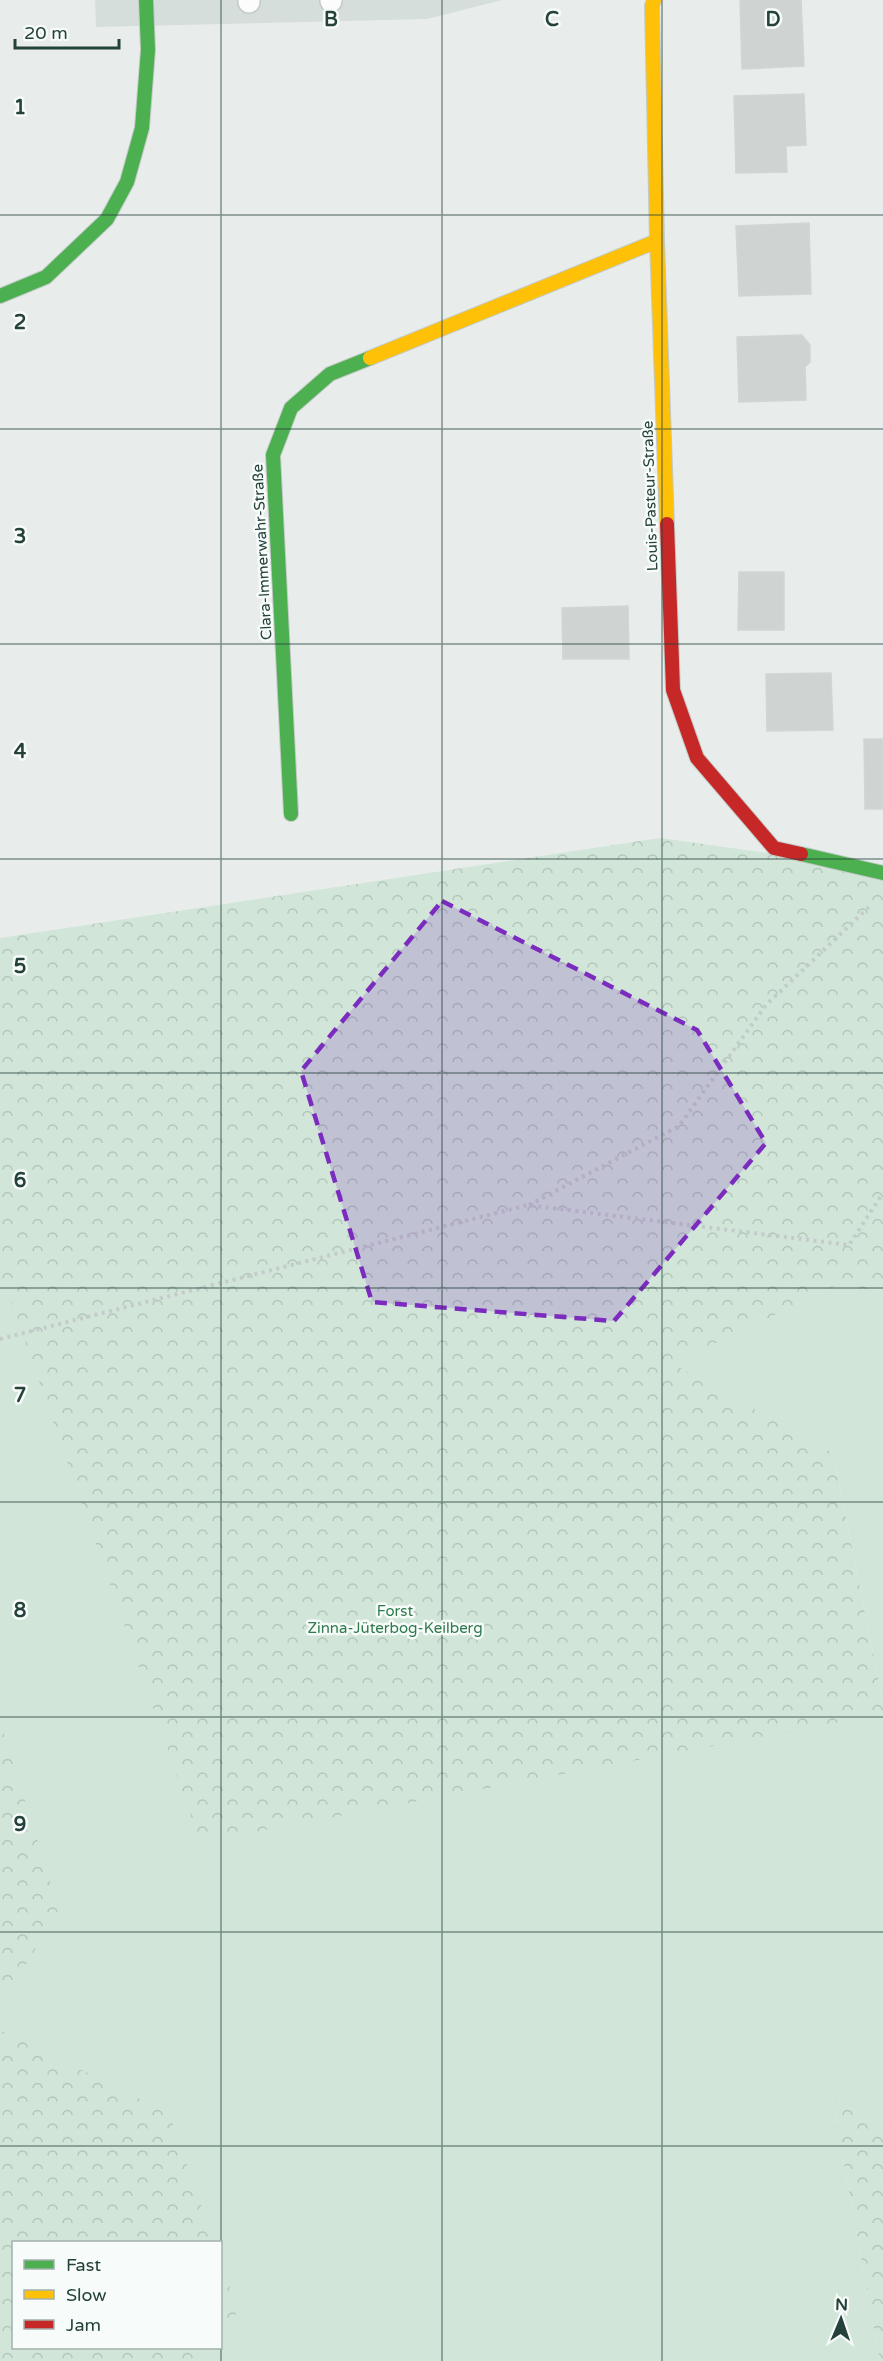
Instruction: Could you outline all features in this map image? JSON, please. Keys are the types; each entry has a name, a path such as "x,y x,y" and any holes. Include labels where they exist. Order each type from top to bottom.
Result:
{"street":[{"path":"0,296 46,277 107,219 127,182 142,128 148,50 146,0"},
{"name":"Louis-Pasteur-Straße","path":"654,0 652,18 657,241 673,690 697,758 774,848 883,873"},
{"name":"Clara-Immerwahr-Straße","path":"291,814 273,455 291,408 330,374 657,241"}],"path":[{"path":"0,1339 528,1205 679,1126 766,1005 875,902"},
{"path":"528,1205 849,1245 883,1193"}],"highlighted area":[{"path":"442,901 697,1030 766,1143 614,1321 372,1302 301,1071"}],"shaded area":[{"path":"95,0 502,0 427,19 96,27"}],"green space":[{"path":"660,838 883,869 883,1290 832,1287 673,1364 833,1453 883,1703 883,1714 200,1842 10,1298 0,1300 0,938"},
{"name":"Forst Zinna-Jüterbog-Keilberg","path":"0,1133 767,1318 832,1286 883,1290 883,1703 833,1453 775,1421 800,1729 883,1714 883,2124 832,2099 880,2361 0,2361"},
{"path":"0,1721 59,1909 0,2009"},
{"path":"0,2030 169,2113 214,2241 12,2241 12,2349 203,2349 191,2361 0,2361"},
{"path":"832,2099 883,2124 883,2361 880,2361"},
{"path":"222,2265 238,2312 222,2329"}],"building":[{"path":"740,0 801,0 804,66 742,69"},
{"path":"804,94 806,145 786,146 787,172 736,173 734,96"},
{"path":"809,223 811,294 739,296 736,226"},
{"path":"802,335 810,345 810,362 805,367 806,400 739,402 737,337"},
{"path":"739,572 784,572 784,630 738,630"},
{"path":"628,606 629,659 563,659 562,608"},
{"path":"831,673 833,730 767,731 766,674"},
{"path":"864,739 883,739 883,809 865,809"}],"traffic: fast":[{"path":"0,296 46,277 107,219 127,182 142,128 148,50 146,0"},
{"path":"291,814 273,455 291,408 330,374 370,358"},
{"path":"801,854 883,873"}],"traffic: slow":[{"path":"654,0 652,6 657,241 667,524"},
{"path":"370,358 657,241"}],"traffic: jam":[{"path":"667,524 673,690 697,758 774,848 801,854"}]}
